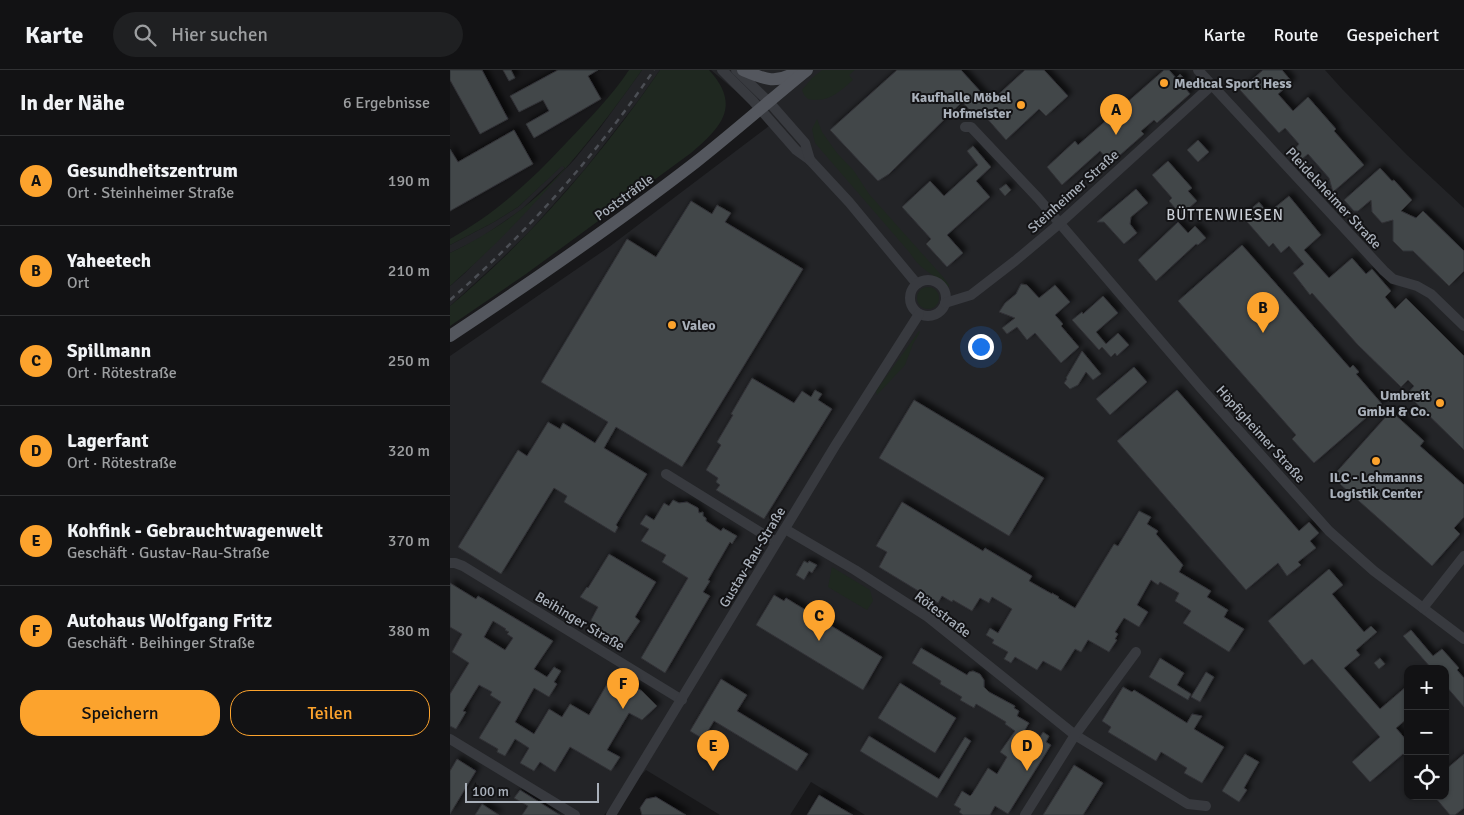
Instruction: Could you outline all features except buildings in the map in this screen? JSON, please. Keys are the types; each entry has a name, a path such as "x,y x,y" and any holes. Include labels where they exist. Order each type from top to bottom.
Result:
{"main road":[{"path":"743,70 769,80 776,80 790,76 799,70"},
{"name":"Poststräßle","path":"450,336 538,277 651,196 765,106 807,70"}],"street":[{"path":"722,70 765,106"},
{"path":"736,70 765,106 796,150 810,160 849,202 917,284"},
{"name":"Pleidelsheimer Straße","path":"1198,70 1384,271 1393,278 1417,286 1430,294 1464,326"},
{"name":"Steinheimer Straße","path":"945,302 971,295 1059,224 1212,86"},
{"name":"Höpfigheimer Straße","path":"964,127 971,127 979,134 1038,198 1200,387 1329,531 1374,571 1464,639"},
{"path":"923,281 935,282 944,291 945,302 943,308 935,314 924,316 914,310 910,293 917,284 923,281"},
{"name":"Gustav-Rau-Straße","path":"611,815 776,542 919,314"},
{"path":"666,474 776,542"},
{"name":"Rötestraße","path":"784,529 855,570 928,617 1075,734 1188,804 1206,806"},
{"path":"1423,608 1464,556"},
{"name":"Beihinger Straße","path":"450,564 455,563 463,566 682,700"},
{"path":"1025,815 1075,734 1136,652"},
{"path":"450,739 575,815"}],"shaded area":[{"path":"629,70 642,70 576,156 503,236 450,286 450,253 497,227 526,206 565,168 562,166 518,207 494,222 450,245 450,239 482,219 526,183 600,108"},
{"path":"642,70 660,70 585,169 529,232 450,306 450,286 465,273 574,160"},
{"path":"660,70 709,70 719,83 726,105 719,125 691,153 526,274 450,326 450,306 509,253 563,195 589,165"},
{"path":"711,70 1325,70 1407,155 1464,208 1464,815 865,815 811,782 790,815 720,815 646,770 604,815 450,815 450,356 609,247 773,123"},
{"path":"822,70 855,70 849,75 853,80 833,96 815,100 808,99 802,90"},
{"path":"817,119 822,132 837,153 854,171 869,194 943,277 949,287 914,259 815,143 812,129"},
{"path":"562,165 565,168 521,210 479,239 450,253 450,245 518,207"},
{"path":"928,287 936,290 939,298 936,306 928,309 920,306 917,298 920,290"},
{"path":"919,331 905,365 877,395 876,391"},
{"path":"832,567 870,590 873,601 867,610 828,587"}],"railway":[{"path":"450,300 507,247 560,191 609,132 654,70"}],"place":[{"name":"Medical Sport Hess","path":"1164,83"},
{"name":"Kaufhalle Möbel Hofmeister","path":"1021,105"},
{"name":"Gesundheitszentrum","path":"1116,135"},
{"name":"Valeo","path":"672,325"},
{"name":"Yaheetech","path":"1263,333"},
{"name":"Umbreit GmbH & Co.","path":"1440,403"},
{"name":"ILC - Lehmanns Logistik Center","path":"1376,461"},
{"name":"Spillmann","path":"819,641"},
{"name":"Autohaus Wolfgang Fritz","path":"623,709"},
{"name":"Kohfink - Gebrauchtwagenwelt","path":"713,771"},
{"name":"Lagerfant","path":"1027,771"}],"district":[{"name":"BÜTTENWIESEN","path":"1225,215"}]}
